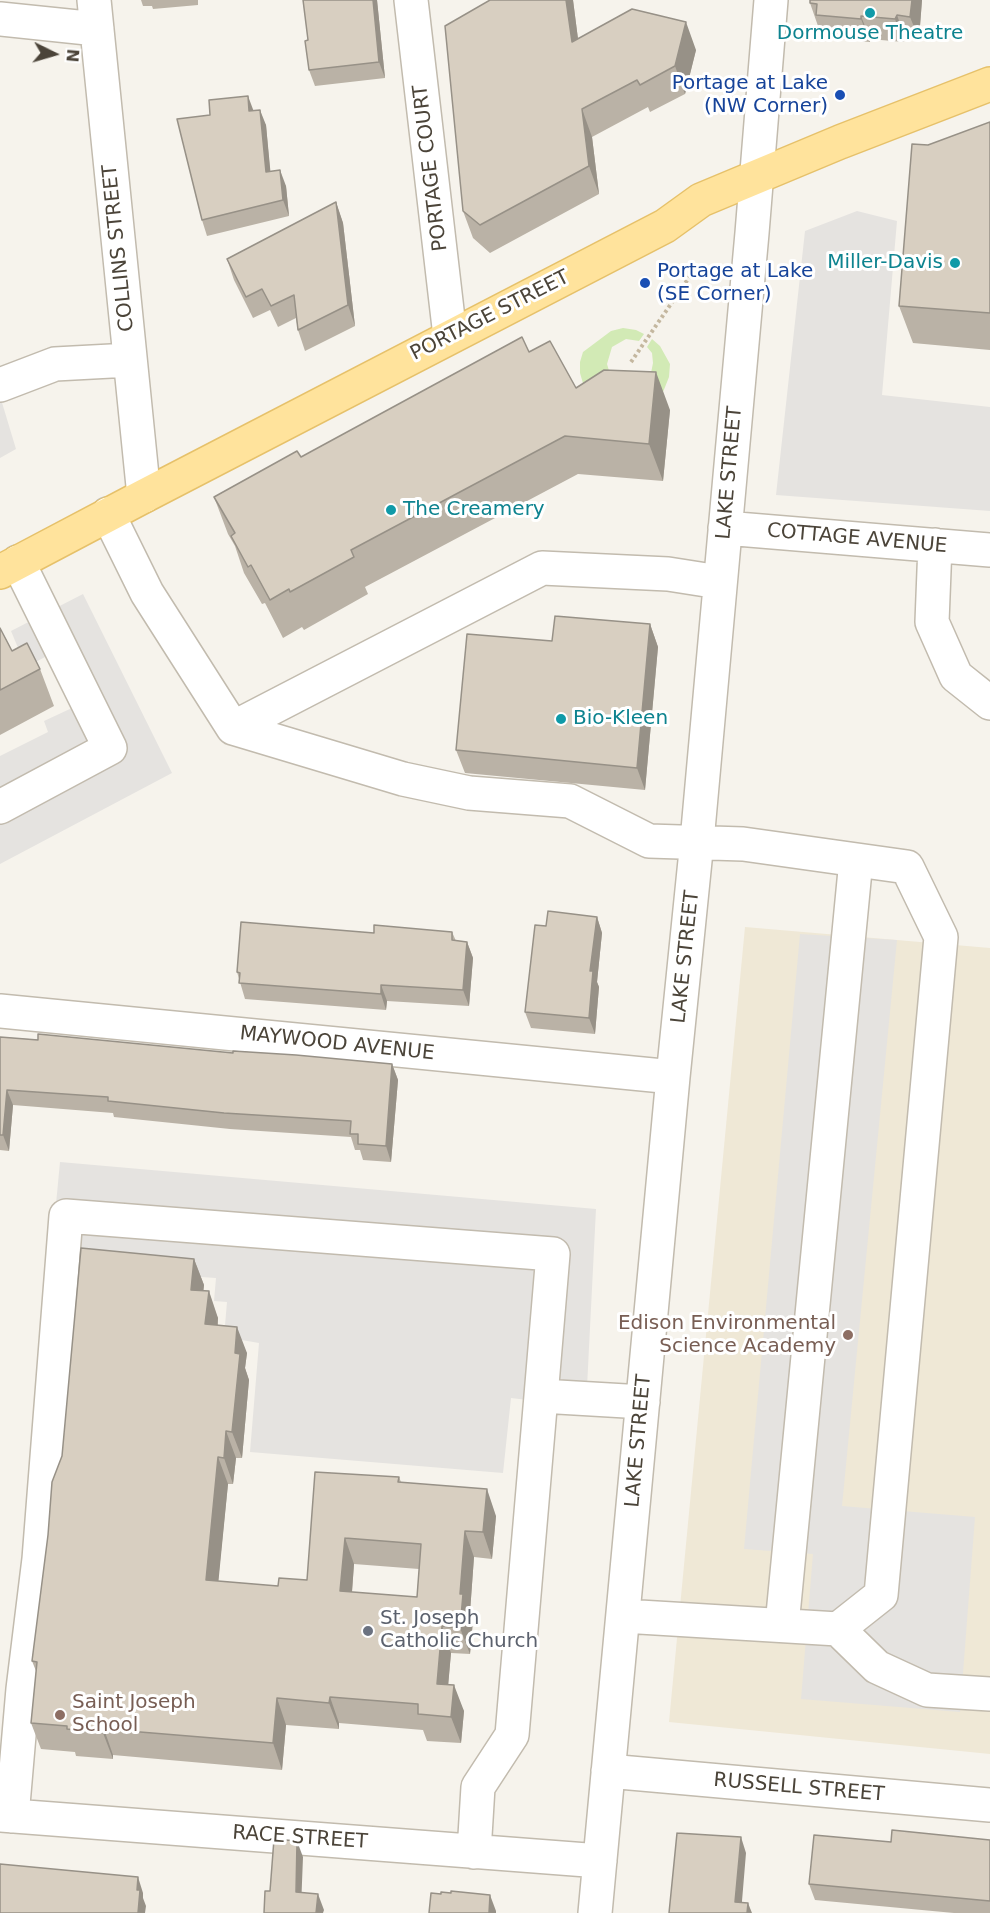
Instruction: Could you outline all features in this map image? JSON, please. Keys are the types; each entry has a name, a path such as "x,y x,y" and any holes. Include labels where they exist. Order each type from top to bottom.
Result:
{"main road":[{"name":"PORTAGE STREET","path":"9,567 665,226 701,200 840,142 990,84"}],"street":[{"name":"PORTAGE COURT","path":"411,0 450,336"},
{"name":"LAKE STREET","path":"595,1913 697,841 771,0"},
{"path":"0,19 95,14"},
{"name":"COLLINS STREET","path":"95,14 144,496"},
{"path":"0,386 55,364 130,360"},
{"path":"108,514 147,593 233,728 414,781 469,792 570,801 649,841 744,844 907,867 941,937 881,1595 838,1629"},
{"name":"COTTAGE AVENUE","path":"725,528 990,550"},
{"path":"935,545 932,622 956,676 990,703"},
{"path":"0,807 110,748 9,567"},
{"path":"233,728 542,568 668,574 719,582"},
{"path":"782,1625 856,860"},
{"name":"MAYWOOD AVENUE","path":"0,1011 673,1077"},
{"path":"6,1816 39,1559 66,1216 553,1254 512,1735 478,1787 474,1851"},
{"path":"541,1396 643,1402"},
{"path":"622,1616 838,1629 877,1667 927,1690 990,1694"},
{"name":"RUSSELL STREET","path":"608,1771 990,1805"},
{"name":"RACE STREET","path":"6,1816 600,1861"}],"path":[{"path":"631,362 697,266"}],"shaded area":[{"path":"857,211 897,221 882,395 990,407 990,511 776,495 805,231"},
{"path":"0,396 16,449 0,458"},
{"path":"83,594 172,773 0,864 0,756 48,732 44,721 72,708 47,656 26,667 11,631"},
{"name":"Edison Environmental Science Academy","path":"745,927 990,948 990,1754 669,1722"},
{"path":"800,934 897,940 842,1506 975,1517 960,1712 801,1699 813,1554 744,1549"},
{"path":"60,1162 596,1209 586,1407 511,1398 503,1473 250,1452 259,1343 224,1337 227,1302 214,1301 216,1278 50,1267"}],"green space":[{"path":"623,328 644,334 639,341 626,339 612,347 607,364 610,374 651,373 652,353 647,347 652,339 660,346 670,364 669,377 659,402 587,397 580,373 583,352 611,331"}],"building":[{"path":"303,0 373,0 379,62 309,70"},
{"path":"490,0 566,0 572,42 632,9 686,22 675,66 640,85 637,80 582,109 589,166 480,225 463,211 445,26"},
{"path":"810,0 912,0 910,17 897,15 895,19 861,16 861,19 816,15 817,4 810,3"},
{"path":"248,96 249,111 260,110 266,172 280,170 283,200 202,220 177,119 210,115 209,100"},
{"name":"Miller-Davis","path":"990,122 990,313 899,306 912,144 928,145"},
{"path":"336,202 348,305 298,330 294,295 271,306 262,289 246,297 227,259"},
{"path":"522,337 529,352 550,341 576,388 604,370 656,372 649,444 565,436 351,550 354,557 290,592 289,589 270,600 251,565 248,567 231,536 235,533 214,497 297,451 301,457"},
{"name":"Bio-Kleen","path":"555,616 650,624 637,768 456,750 467,634 552,641"},
{"path":"0,628 12,651 27,643 40,669 0,690"},
{"path":"548,911 597,917 590,971 593,971 589,1018 525,1012 535,925 546,926"},
{"path":"241,922 374,933 374,925 452,932 452,940 467,942 463,990 381,985 381,994 239,983 240,973 237,972"},
{"path":"38,1034 233,1053 233,1051 296,1055 392,1064 386,1146 358,1144 358,1134 350,1134 351,1121 224,1113 108,1101 108,1097 7,1090 3,1135 0,1135 0,1037 38,1040"},
{"path":"81,1248 194,1259 191,1290 209,1291 205,1324 237,1327 235,1353 240,1354 232,1432 226,1431 224,1458 218,1457 206,1580 278,1586 279,1578 307,1580 315,1472 399,1477 398,1482 487,1489 483,1532 465,1531 460,1628 442,1626 437,1684 454,1685 451,1717 418,1714 418,1704 330,1697 329,1703 277,1698 273,1743 104,1729 103,1733 67,1729 67,1726 31,1723 37,1662 32,1661 48,1535 52,1482 62,1456","holes":["345,1538 421,1544 417,1597 340,1591"]},
{"path":"892,1830 990,1840 990,1901 809,1884 814,1835 891,1842"},
{"path":"677,1833 741,1837 735,1902 748,1903 747,1913 669,1913"},
{"path":"274,1839 297,1841 296,1892 318,1894 316,1913 264,1913 265,1891 270,1891"},
{"path":"0,1864 138,1877 137,1890 140,1890 138,1913 0,1913"},
{"path":"451,1891 490,1895 489,1913 429,1913 431,1893 451,1893"}],"place":[{"name":"Dormouse Theatre","path":"870,13"},
{"name":"Portage at Lake (NW Corner)","path":"840,95"},
{"name":"Miller-Davis","path":"955,263"},
{"name":"Portage at Lake (SE Corner)","path":"645,283"},
{"name":"The Creamery","path":"391,510"},
{"name":"Bio-Kleen","path":"561,719"},
{"name":"Edison Environmental Science Academy","path":"848,1335"},
{"name":"St. Joseph Catholic Church","path":"368,1631"},
{"name":"Saint Joseph School","path":"60,1715"}]}
